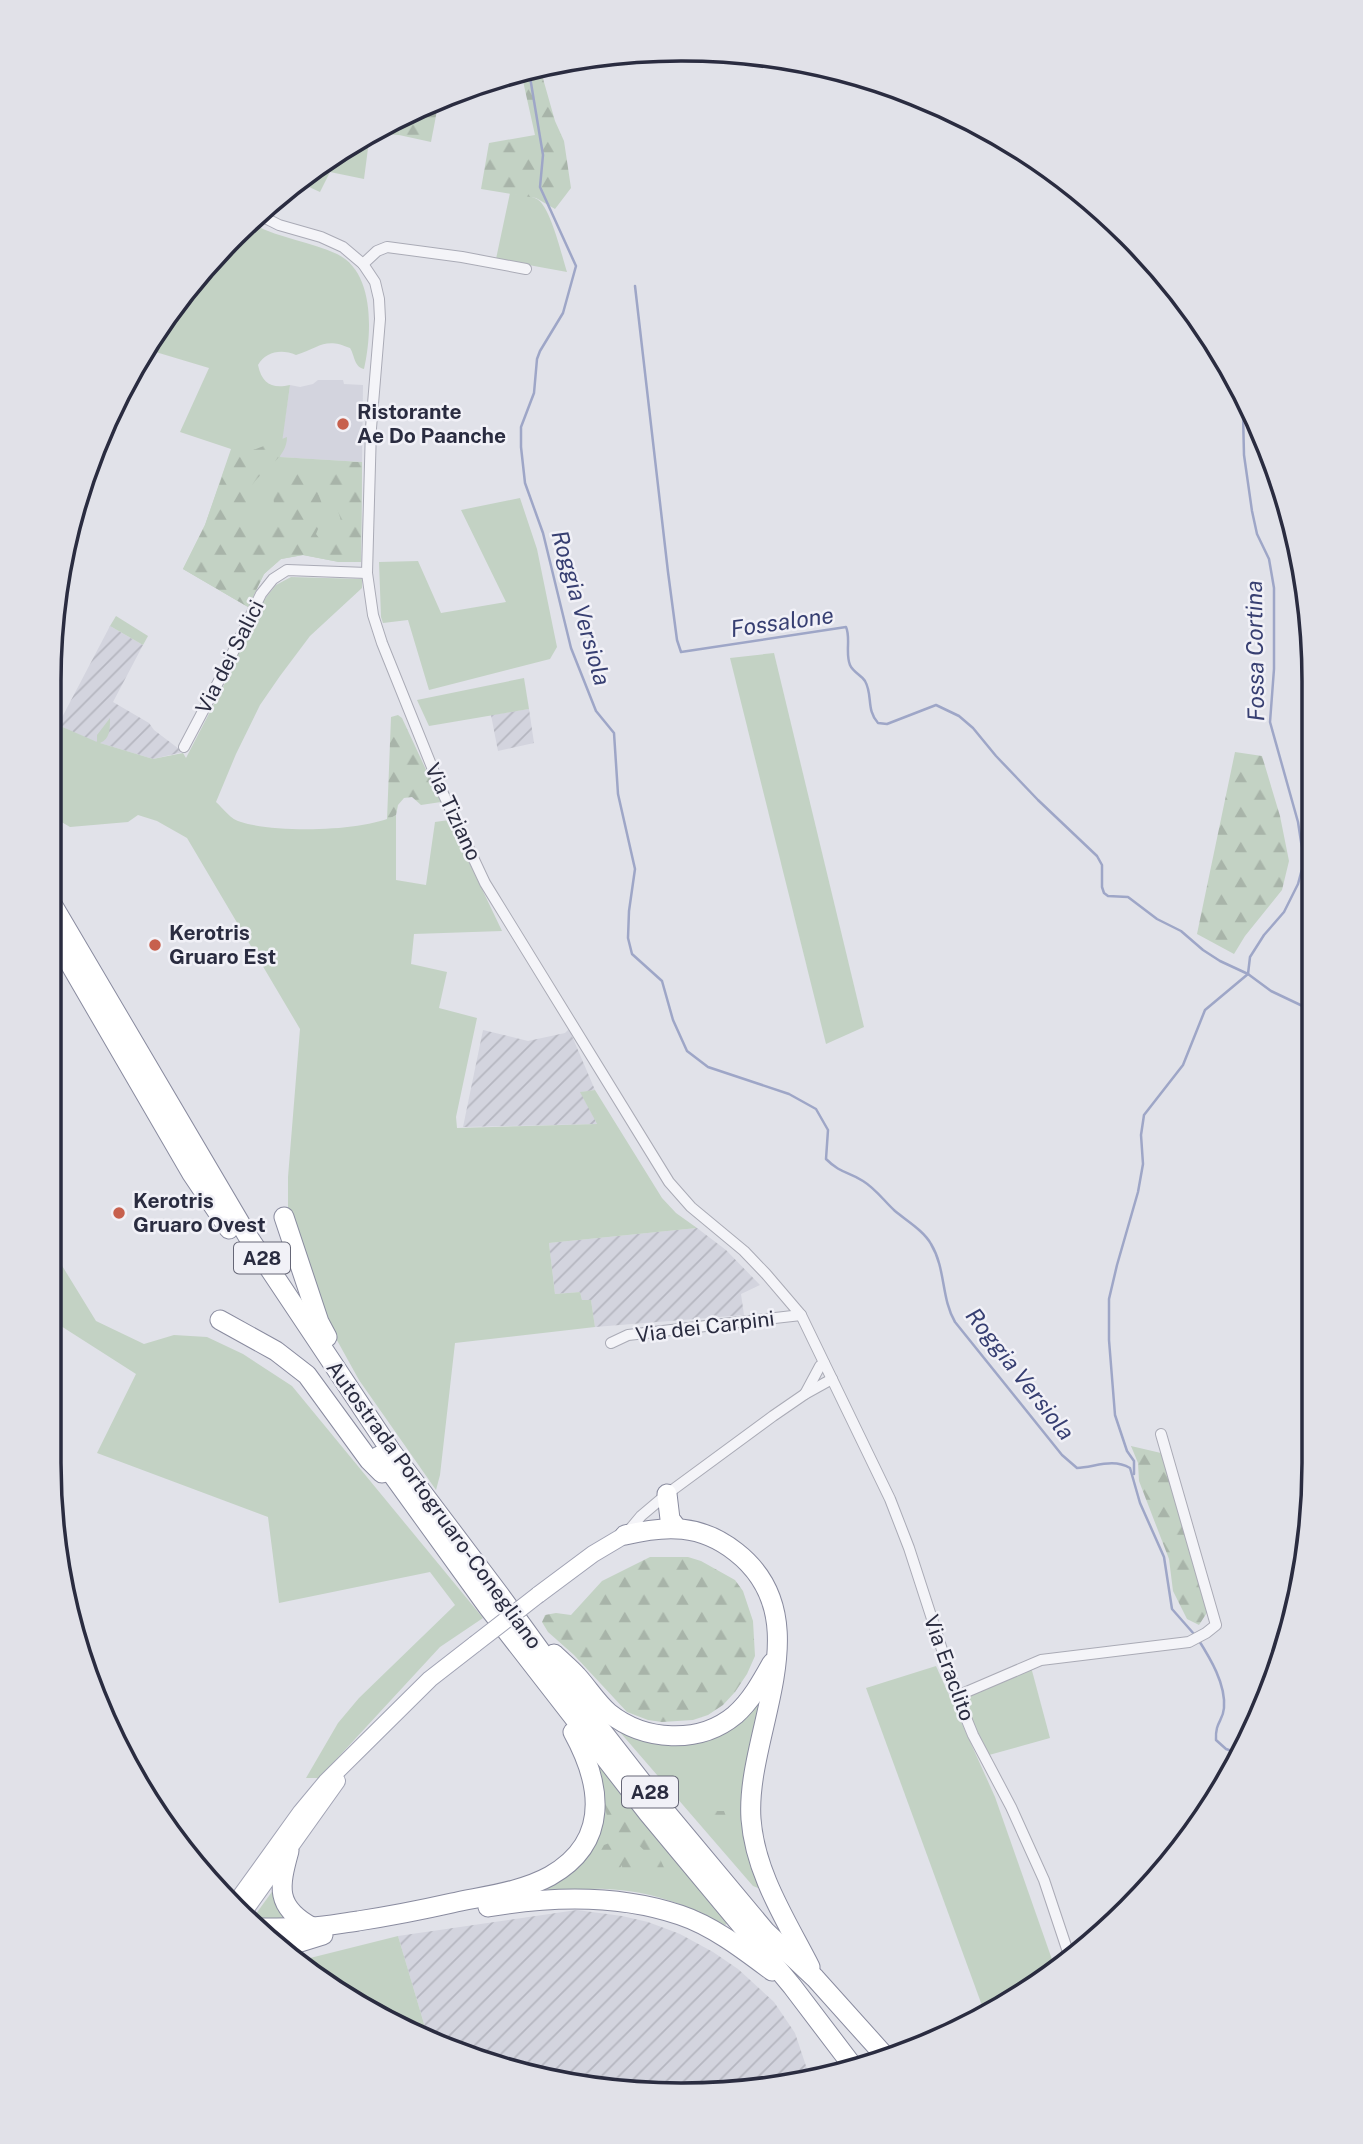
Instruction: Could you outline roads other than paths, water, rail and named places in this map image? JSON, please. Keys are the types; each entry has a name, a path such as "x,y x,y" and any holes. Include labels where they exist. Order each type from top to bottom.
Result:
{"highway":[{"name":"Autostrada Portogruaro-Conegliano","path":"61,919 240,1224 494,1601 648,1813 792,1986 848,2060"},
{"name":"Autostrada Portogruaro-Conegliano","path":"61,948 192,1174 412,1504 549,1663 655,1799 766,1933 815,1978 880,2050"},
{"path":"284,1217 319,1322 370,1409 391,1451"},
{"path":"220,1320 276,1351 307,1375 369,1460 412,1504"},
{"path":"667,1494 670,1519 677,1528"},
{"path":"625,1535 650,1529 677,1528 706,1534 725,1543 746,1559 763,1581 772,1604 777,1631 772,1697 751,1784 753,1840 762,1872 815,1978"},
{"path":"494,1601 537,1637 607,1710 622,1722 656,1734 688,1735 727,1721 754,1695 776,1656"},
{"path":"272,1928 312,1927 414,1912 521,1887 548,1877 570,1862 586,1841 592,1826 595,1802 594,1783 586,1756 494,1601"},
{"path":"289,1851 281,1880 283,1895 288,1908 299,1920 312,1927"},
{"path":"292,1945 335,1932 524,1901 608,1900 645,1906 690,1920 731,1943 792,1986"}],"main road":[{"path":"240,1897 309,1802 387,1719 430,1679 538,1595 593,1554 625,1535"},
{"path":"248,1906 353,1756"}],"street":[{"name":"Via Tiziano","path":"268,220 337,244 349,251 363,264 375,282 380,309 371,428 367,573 373,615 394,675 440,787 485,883 669,1182 691,1207 744,1251 801,1315 832,1380"},
{"path":"363,264 377,251 387,247 526,269"},
{"name":"Via dei Salici","path":"184,747 261,594 273,579 287,570 367,573"},
{"name":"Via dei Carpini","path":"611,1343 628,1335 801,1315"},
{"path":"805,1394 824,1363"},
{"path":"625,1535 641,1516 667,1494 805,1394 832,1380"},
{"name":"Via Eraclito","path":"832,1380 890,1499 909,1548 957,1696 973,1735 1011,1807 1044,1880 1067,1948"},
{"path":"957,1696 1041,1660 1191,1641 1216,1625 1161,1434"}],"waterway":[{"name":"Roggia Versiola","path":"530,80 543,155 540,187 576,266 563,313 537,359 534,393 521,427 525,483 543,533 571,648 596,711 614,733 618,794 635,869 628,938 632,954 662,981 673,1020 687,1051 708,1067 789,1094 816,1109 828,1130 826,1159 868,1184 924,1235 936,1254 947,1303 955,1322 1062,1455 1077,1468 1111,1463 1130,1468 1140,1503 1164,1557 1172,1609 1194,1634"},
{"name":"Fossalone","path":"635,286 668,572 681,652 846,627 850,665 865,681 872,713 878,723 887,724 936,705 959,716 1038,800 1097,856 1102,865 1104,893 1108,896 1128,897 1157,919 1181,931 1220,961 1302,1006"},
{"name":"Fossa Cortina","path":"1243,418 1244,455 1252,511 1257,534 1269,559 1274,588 1274,669 1270,722 1298,822 1302,848"},
{"name":"Fossa Cortina","path":"1302,848 1302,869"},
{"name":"Fossa Cortina","path":"1248,974 1250,957 1284,912 1298,884 1302,869"},
{"path":"1134,1474 1134,1461 1127,1451 1115,1415 1109,1340 1109,1299 1138,1192 1143,1164 1141,1135 1144,1115 1183,1065 1205,1010 1248,974"},
{"name":"Roggia Versiola","path":"1198,1639 1220,1681 1224,1699 1216,1740 1231,1751"}],"place":[{"name":"Ristorante Ae Do Paanche","path":"343,424"},
{"name":"Kerotris Gruaro Est","path":"155,945"},
{"name":"Kerotris Gruaro Ovest","path":"119,1213"}]}
